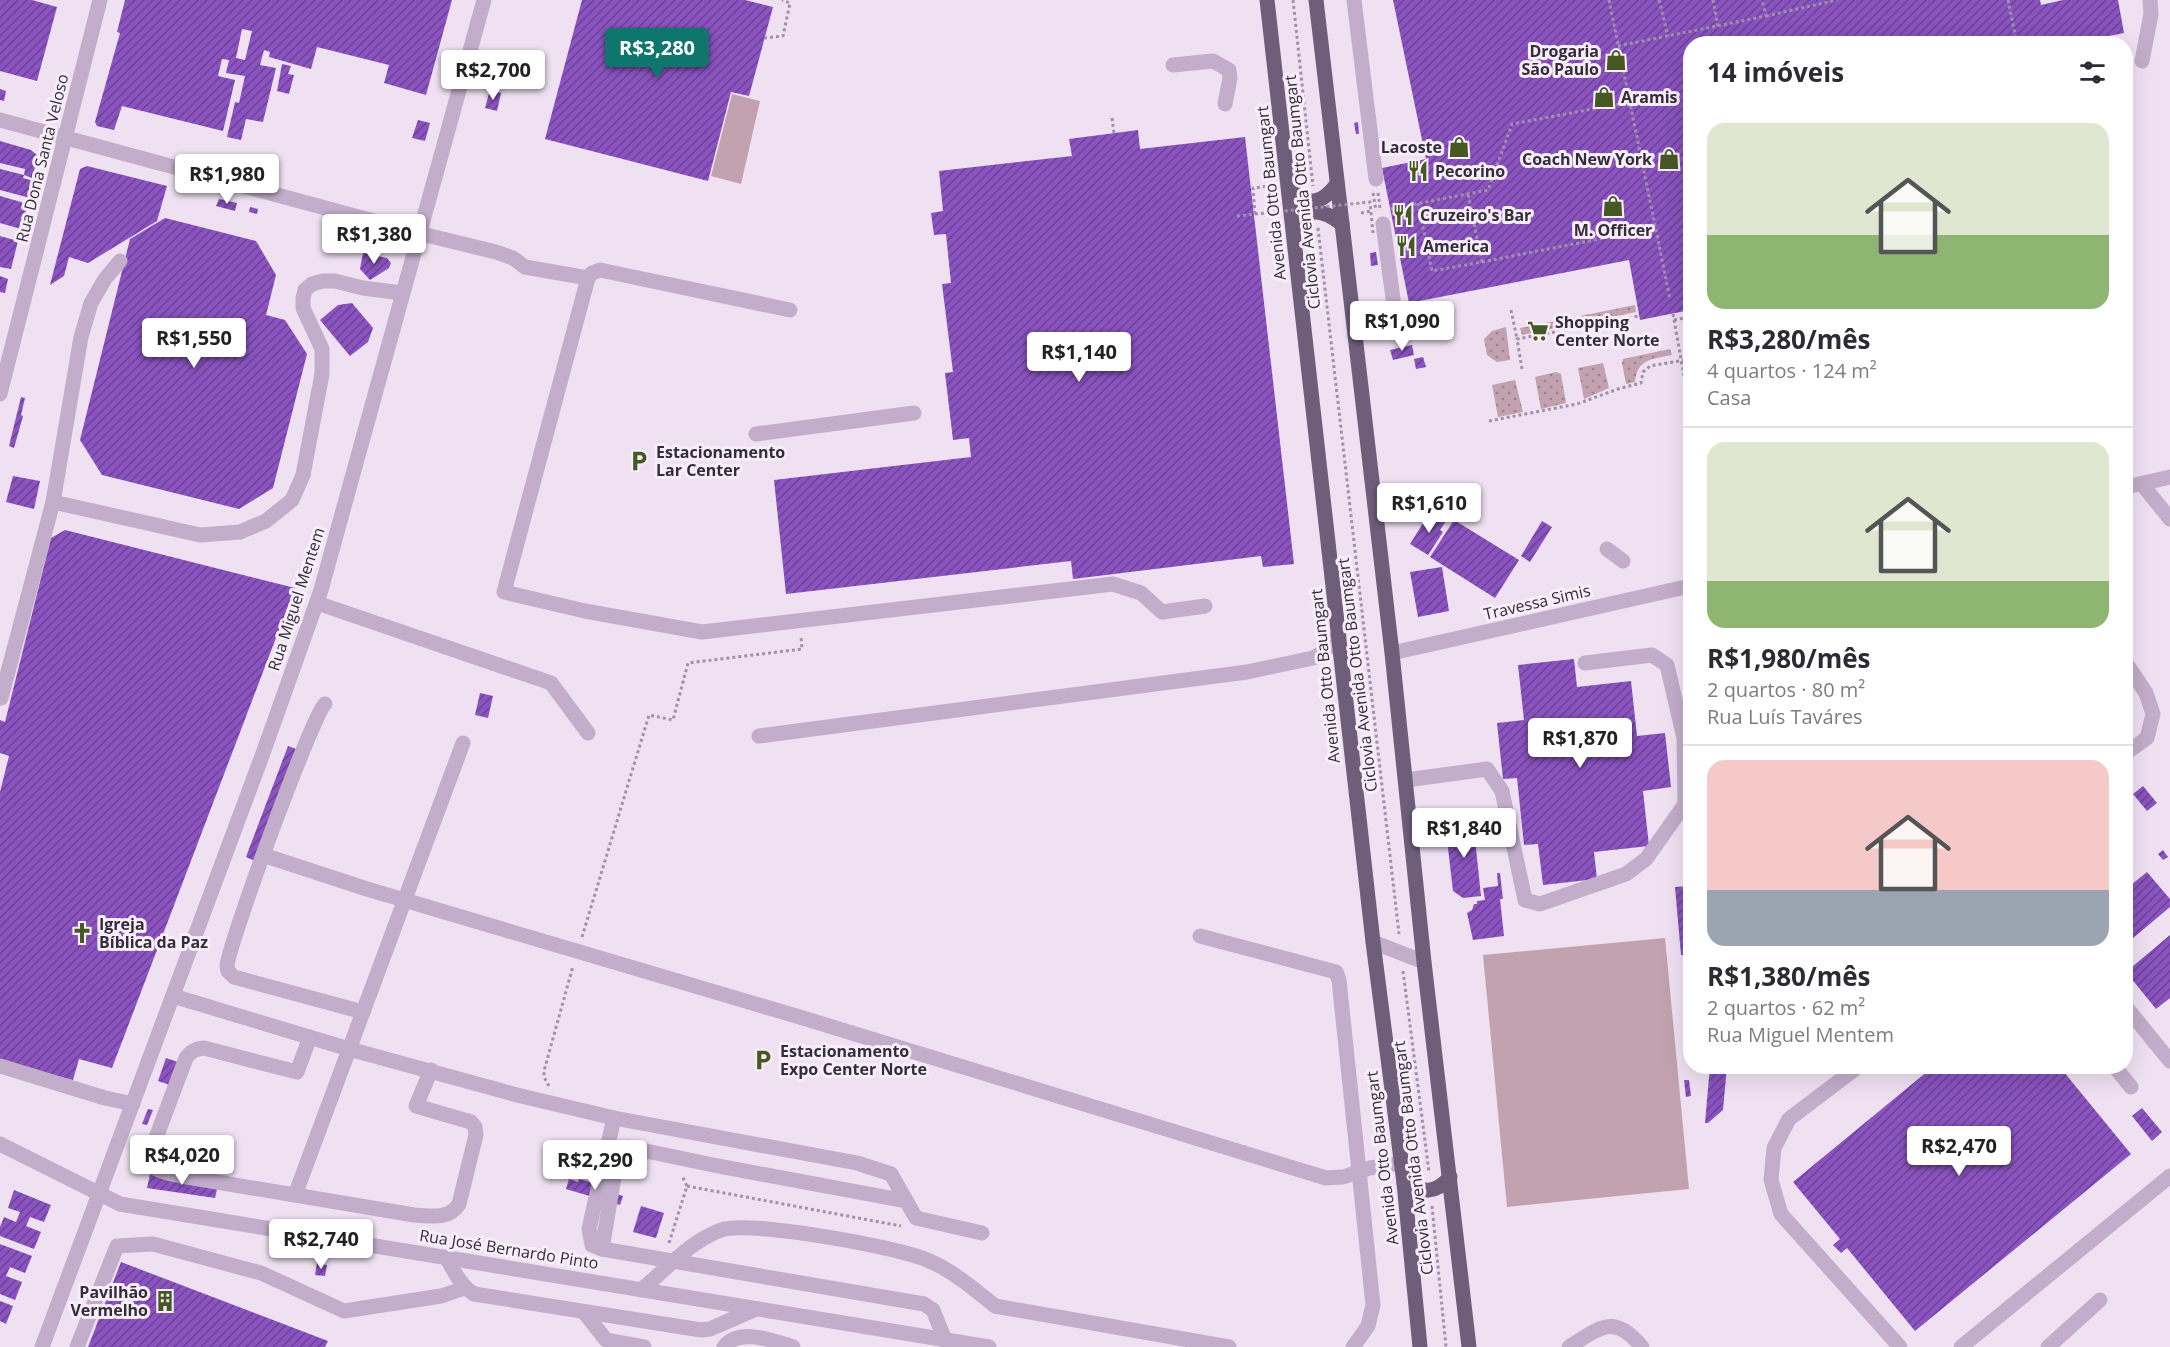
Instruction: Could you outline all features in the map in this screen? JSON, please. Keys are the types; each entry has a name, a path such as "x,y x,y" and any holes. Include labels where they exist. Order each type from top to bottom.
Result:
{"main road":[{"name":"Avenida Otto Baumgart","path":"1267,0 1373,942 1404,1183 1420,1347"},
{"path":"1316,0 1392,653 1469,1347"},
{"path":"1294,228 1301,217 1327,197 1337,184"},
{"path":"1289,188 1300,199 1342,224"},
{"path":"1404,1183 1416,1190 1431,1191 1443,1186 1450,1177"},
{"path":"1408,1347 1418,1327"}],"street":[{"name":"Rua Dona Santa Veloso","path":"0,394 100,0"},
{"name":"Rua Miguel Mentem","path":"42,1347 317,603 484,0"},
{"path":"1354,0 1376,179"},
{"path":"2142,61 2151,14 2151,0"},
{"path":"1173,65 1213,61 1229,69 1230,78 1225,105"},
{"path":"0,120 496,252 513,258 525,267 588,278"},
{"path":"1378,229 1394,306 1398,315 1412,324"},
{"path":"1,698 53,502 81,337 91,303 105,279 120,261"},
{"path":"790,310 600,270 592,273 588,278 504,592 585,611 702,632 1113,584 1142,593 1162,612 1205,606"},
{"path":"53,502 200,535 240,532 266,521 292,500 303,475 322,374 322,349 303,308 306,290 312,284 323,280 402,293"},
{"path":"756,434 914,413"},
{"path":"2133,486 2170,477"},
{"path":"2142,484 2170,519"},
{"path":"1607,549 1623,561"},
{"name":"Travessa Simis","path":"1392,653 1683,588"},
{"path":"317,603 551,683 588,733"},
{"path":"759,736 1247,672 1312,658 1325,651 1339,634"},
{"path":"1585,663 1652,655 1667,665 1683,734"},
{"path":"2133,686 2146,693 2153,714 2147,738 2133,748"},
{"path":"325,704 321,707 309,736 263,855 227,960 228,971 234,977 256,984 363,1012"},
{"path":"295,1195 463,743"},
{"path":"1406,780 1487,769 1502,791 1525,900 1540,904 1626,874 1646,859 1683,807"},
{"path":"263,855 1326,1178 1343,1177 1370,1167 1401,1163"},
{"path":"1200,936 1336,972 1339,980 1373,1305 1368,1326 1353,1347"},
{"path":"1373,942 1425,962"},
{"path":"173,996 349,1049 517,1095 615,1118 857,1163 891,1174 916,1218 982,1233"},
{"path":"2133,1016 2170,1061"},
{"path":"310,1037 297,1072 204,1048 196,1048 186,1058 148,1159 150,1165 154,1169 181,1176 414,1215 444,1216 455,1210 459,1204 476,1135 475,1127 465,1120 416,1106 430,1070"},
{"path":"0,1066 105,1098 133,1104"},
{"path":"1848,1074 1789,1119 1774,1148 1771,1180 1781,1214 1900,1347"},
{"path":"2120,1074 2131,1087"},
{"path":"615,1118 589,1229 592,1245 602,1250 924,1304 933,1310 945,1340"},
{"name":"Rua José Bernardo Pinto","path":"0,1144 120,1204 989,1347"},
{"path":"602,1250 614,1175 621,1149 627,1147 906,1200"},
{"path":"1961,1347 2170,1176"},
{"path":"641,1290 695,1242 724,1229 759,1227 902,1252 928,1260 965,1282 995,1306 1229,1347"},
{"path":"77,1347 117,1246 153,1244 261,1273 344,1311 441,1296 465,1288"},
{"path":"446,1257 465,1288 474,1294 701,1330 710,1329 756,1309"},
{"path":"2048,1347 2100,1300"},
{"path":"584,1312 606,1340 644,1347"},
{"path":"1569,1347 1608,1326 1626,1330 1642,1347"},
{"path":"724,1347 735,1338 746,1337 770,1340 794,1347"}],"path":[{"path":"764,38 783,36 790,3 782,0"},
{"name":"Ciclovia Avenida Otto Baumgart","path":"1293,0 1401,952 1431,1191 1446,1347"},
{"path":"1609,0 1670,299"},
{"path":"1659,0 1668,36"},
{"path":"1713,0 1718,26"},
{"path":"1762,0 1766,16"},
{"path":"1618,46 1837,2 1837,0"},
{"path":"2008,0 2015,36"},
{"path":"1390,209 1488,190 1512,124 1630,102"},
{"path":"1112,118 1114,133"},
{"path":"1376,179 1378,229"},
{"path":"1255,214 1253,188 1269,186 1270,200"},
{"path":"1468,194 1482,262"},
{"path":"1254,202 1260,202"},
{"path":"1237,216 1370,202 1378,229"},
{"path":"1418,204 1432,271 1655,228"},
{"path":"1361,213 1372,211"},
{"path":"1511,310 1522,369"},
{"path":"1673,314 1683,376"},
{"path":"1517,339 1639,315"},
{"path":"1674,320 1683,318"},
{"path":"1489,421 1577,404 1641,383 1643,372 1650,366 1683,360"},
{"path":"556,1089 549,1086 544,1077 544,1071 577,952 649,715 673,720 688,663 802,649 799,620"},
{"path":"657,1259 668,1247 687,1186 669,1156"},
{"path":"687,1186 910,1228"}],"shaded area":[{"path":"732,94 760,101 741,184 711,176"},
{"path":"1635,305 1636,312 1522,335 1520,328"},
{"path":"1506,327 1510,360 1497,362 1487,355 1484,339 1492,331"},
{"path":"1670,349 1672,355 1642,364 1636,374 1635,382 1626,384 1623,359"},
{"path":"1603,363 1609,388 1584,399 1578,368"},
{"path":"1556,372 1561,374 1566,403 1541,409 1535,377"},
{"path":"1515,380 1523,412 1498,417 1492,385"},
{"path":"1665,938 1689,1189 1507,1207 1483,955"}],"building":[{"path":"0,0 32,0 57,7 37,81 0,71"},
{"path":"125,0 452,0 426,95 384,83 389,65 317,47 311,69 269,57 270,52 264,50 260,65 276,68 263,122 246,119 241,140 227,137 235,102 239,103 245,76 226,73 229,60 222,59 218,76 235,80 223,131 122,106 114,130 97,126 95,122 120,33 117,32","holes":["242,29 252,31 245,60 236,58"]},
{"path":"582,0 745,0 773,7 749,96 731,92 708,181 545,139"},
{"path":"1393,0 2040,0 2041,5 2063,0 2118,0 2124,33 2109,36 1683,36 1683,311 1640,320 1629,260 1409,303 1382,168 1426,159"},
{"path":"282,64 291,66 288,74 294,75 289,94 277,91"},
{"path":"0,89 6,91 4,101 0,100"},
{"path":"490,90 501,93 497,111 485,108"},
{"path":"418,120 430,123 425,141 412,138"},
{"path":"1358,122 1359,134 1356,134 1354,123"},
{"path":"1138,130 1140,149 1245,137 1294,564 1263,567 1261,556 1073,579 1071,561 786,594 774,480 971,457 969,438 953,440 945,373 953,372 942,284 951,283 946,234 934,235 931,213 943,211 939,171 1072,156 1069,139"},
{"path":"0,141 31,150 38,156 32,178 24,175 25,169 0,163"},
{"path":"245,155 261,159 258,169 243,165"},
{"path":"87,166 167,186 157,221 88,263 69,257 64,276 50,285 80,169"},
{"path":"0,169 24,175 23,178 34,181 30,198 0,190"},
{"path":"0,196 28,204 21,229 0,223"},
{"path":"219,199 237,203 235,211 216,206"},
{"path":"250,207 258,209 257,214 249,212"},
{"path":"165,218 256,241 276,275 266,315 285,320 307,354 273,488 239,509 102,475 80,440 130,239"},
{"path":"0,236 18,241 11,269 0,267"},
{"path":"1376,252 1378,265 1371,266 1370,253"},
{"path":"363,253 387,258 391,263 389,268 370,280 360,269"},
{"path":"0,276 8,279 5,293 0,292"},
{"path":"352,303 373,328 368,342 350,356 320,320 338,305"},
{"path":"1412,345 1414,355 1393,360 1390,350"},
{"path":"1423,357 1426,367 1416,369 1414,359"},
{"path":"21,397 25,398 21,415 23,416 14,448 9,446"},
{"path":"13,476 40,481 34,509 6,502"},
{"path":"1433,513 1446,521 1440,530 1443,532 1428,555 1410,544 1425,520 1428,522"},
{"path":"1454,520 1519,560 1495,598 1430,557"},
{"path":"1542,521 1552,527 1530,562 1521,556"},
{"path":"65,530 295,588 112,1068 79,1059 73,1080 0,1062 0,792 9,756 0,753 0,720 5,722 51,538"},
{"path":"1442,567 1449,611 1418,617 1410,572"},
{"path":"1574,659 1577,687 1631,681 1637,736 1665,733 1671,787 1643,791 1649,846 1594,852 1597,879 1543,885 1538,844 1524,845 1517,778 1503,779 1497,723 1524,720 1518,665"},
{"path":"480,693 493,696 488,718 475,715"},
{"path":"288,746 299,750 257,862 246,857"},
{"path":"2143,786 2157,803 2147,811 2133,794"},
{"path":"1473,820 1481,896 1463,898 1453,891 1446,831 1454,822"},
{"path":"1493,831 1493,837 1485,838 1484,832"},
{"path":"2163,850 2168,857 2163,860 2158,854"},
{"path":"2147,872 2170,899 2170,907 2133,938 2133,883"},
{"path":"1497,873 1500,873 1503,899 1500,899 1504,936 1473,940 1467,913 1472,910 1474,904 1477,904 1477,901 1485,900 1483,888 1498,886"},
{"path":"1683,886 1683,955 1681,955 1675,887"},
{"path":"2170,935 2170,998 2156,1009 2133,981 2133,966"},
{"path":"166,1058 181,1063 173,1086 158,1081"},
{"path":"1709,1074 1726,1074 1723,1110 1705,1123"},
{"path":"1924,1074 2066,1074 2131,1154 1915,1331 1847,1248 1841,1253 1833,1245 1840,1239 1793,1182"},
{"path":"1684,1080 1689,1080 1691,1096 1686,1097"},
{"path":"2142,1108 2162,1132 2152,1141 2132,1116"},
{"path":"148,1109 153,1110 147,1125 142,1124"},
{"path":"150,1174 218,1185 215,1198 147,1188"},
{"path":"569,1179 578,1182 579,1179 615,1189 613,1193 623,1196 620,1205 566,1189"},
{"path":"14,1190 51,1205 44,1222 30,1217 26,1226 41,1232 34,1249 0,1236 0,1227 4,1217 16,1222 20,1212 8,1208"},
{"path":"641,1206 664,1213 656,1238 633,1232"},
{"path":"0,1244 32,1256 25,1273 10,1267 6,1276 22,1282 15,1300 0,1294"},
{"name":"Pavilhão Vermelho","path":"121,1262 328,1341 325,1347 88,1347"},
{"path":"317,1263 327,1265 325,1276 315,1275"},
{"path":"0,1301 13,1306 6,1324 0,1321"}],"place":[{"name":"Drogaria São Paulo","path":"1616,60"},
{"name":"Aramis","path":"1604,97"},
{"name":"Lacoste","path":"1459,147"},
{"name":"Coach New York","path":"1669,159"},
{"name":"Pecorino","path":"1418,171"},
{"name":"M. Officer","path":"1613,206"},
{"name":"Cruzeiro's Bar","path":"1403,215"},
{"name":"America","path":"1406,246"},
{"name":"Shopping Center Norte","path":"1538,331"},
{"name":"Estacionamento Lar Center","path":"639,461"},
{"name":"Igreja Bíblica da Paz","path":"82,933"},
{"name":"Estacionamento Expo Center Norte","path":"763,1060"},
{"name":"Pavilhão Vermelho","path":"165,1301"}]}
